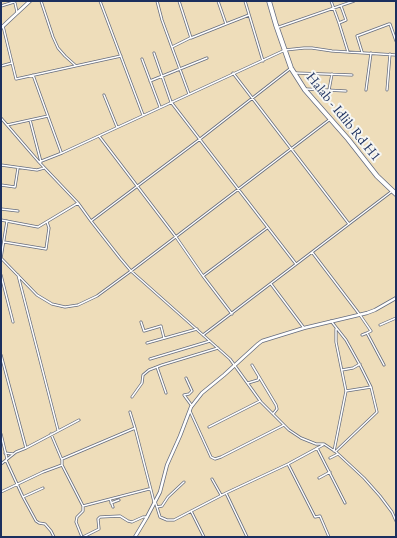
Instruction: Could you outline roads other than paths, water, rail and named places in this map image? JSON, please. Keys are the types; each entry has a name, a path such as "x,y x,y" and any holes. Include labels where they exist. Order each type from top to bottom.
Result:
{"highway":[{"name":"Halab - Idlib Rd H1","path":"269,1 291,68 304,89 348,139 377,176 394,193"}],"street":[{"path":"30,1 2,27 16,79 121,56"},
{"path":"41,1 58,48 76,66"},
{"path":"100,1 143,115"},
{"path":"157,1 162,20 189,94"},
{"path":"179,1 191,38"},
{"path":"218,1 226,24"},
{"path":"245,1 263,61"},
{"path":"331,1 348,52"},
{"path":"277,28 354,1"},
{"path":"1,6 14,2 18,12"},
{"path":"339,23 346,20 341,6"},
{"path":"172,46 249,15"},
{"path":"362,53 357,36 390,24 396,40"},
{"path":"40,162 285,50 312,48 332,51 396,55"},
{"path":"154,53 171,102 296,264"},
{"path":"366,90 371,53"},
{"path":"387,90 390,54"},
{"path":"150,81 207,58"},
{"path":"142,59 160,107"},
{"path":"1,66 12,63"},
{"path":"91,221 291,68"},
{"path":"233,73 349,224"},
{"path":"294,73 352,75"},
{"path":"329,90 332,74"},
{"path":"33,75 62,153"},
{"path":"304,89 346,91"},
{"path":"104,95 117,127"},
{"path":"7,125 48,116"},
{"path":"1,118 44,168 78,203 131,271 230,359 260,401 289,430 301,438 316,444 324,444 336,452 364,478 392,512 396,521"},
{"path":"7,221 1,258 37,296 52,304 65,307 78,305 97,296 131,271 330,119"},
{"path":"30,120 40,162"},
{"path":"98,135 176,237 232,314"},
{"path":"1,165 37,170 44,168"},
{"path":"1,185 15,188 18,168"},
{"path":"203,335 349,224 394,193"},
{"path":"1,220 38,227 78,203"},
{"path":"1,208 18,211"},
{"path":"4,242 46,249 49,228 47,222"},
{"path":"203,276 268,227"},
{"path":"312,252 372,332 362,335"},
{"path":"18,275 58,430"},
{"path":"1,276 13,322"},
{"path":"271,284 304,328"},
{"path":"135,537 160,492 167,465 192,406 202,394 262,341 304,328 360,315 375,310 396,298"},
{"path":"380,325 396,318"},
{"path":"330,458 377,412 371,387 360,364 346,340 331,321"},
{"path":"141,322 144,331 161,326 164,338"},
{"path":"147,343 197,329"},
{"path":"336,329 336,342 346,391 336,452"},
{"path":"367,333 384,365"},
{"path":"150,359 210,341"},
{"path":"132,397 142,383 143,375 149,370 218,348"},
{"path":"1,355 26,448"},
{"path":"342,370 354,368 360,364"},
{"path":"252,365 277,409 273,414"},
{"path":"157,367 166,393"},
{"path":"248,383 258,380 259,377"},
{"path":"186,378 192,391 189,394 184,395 192,406"},
{"path":"346,391 371,387"},
{"path":"209,426 260,401"},
{"path":"190,411 211,457 215,458 221,457 284,425"},
{"path":"130,412 150,490 160,517 167,520 174,520 221,495 288,464 324,444"},
{"path":"1,464 16,452 79,420"},
{"path":"62,461 62,459 135,428"},
{"path":"1,434 6,460 23,497 36,521 45,524 54,537"},
{"path":"51,434 62,461 62,465 83,506 83,511 77,517 76,522 83,537 98,530 98,519 100,517 120,516 132,522 143,517 147,517"},
{"path":"317,448 346,503"},
{"path":"5,453 13,454"},
{"path":"288,464 315,516 320,516 329,537"},
{"path":"1,492 43,472 62,465"},
{"path":"319,478 330,472"},
{"path":"212,479 221,495"},
{"path":"157,507 162,506 168,497 184,482"},
{"path":"23,497 43,488"},
{"path":"83,506 149,489 150,490"},
{"path":"226,493 246,537"},
{"path":"110,499 113,507"},
{"path":"112,503 119,500"},
{"path":"191,511 204,537"}]}
